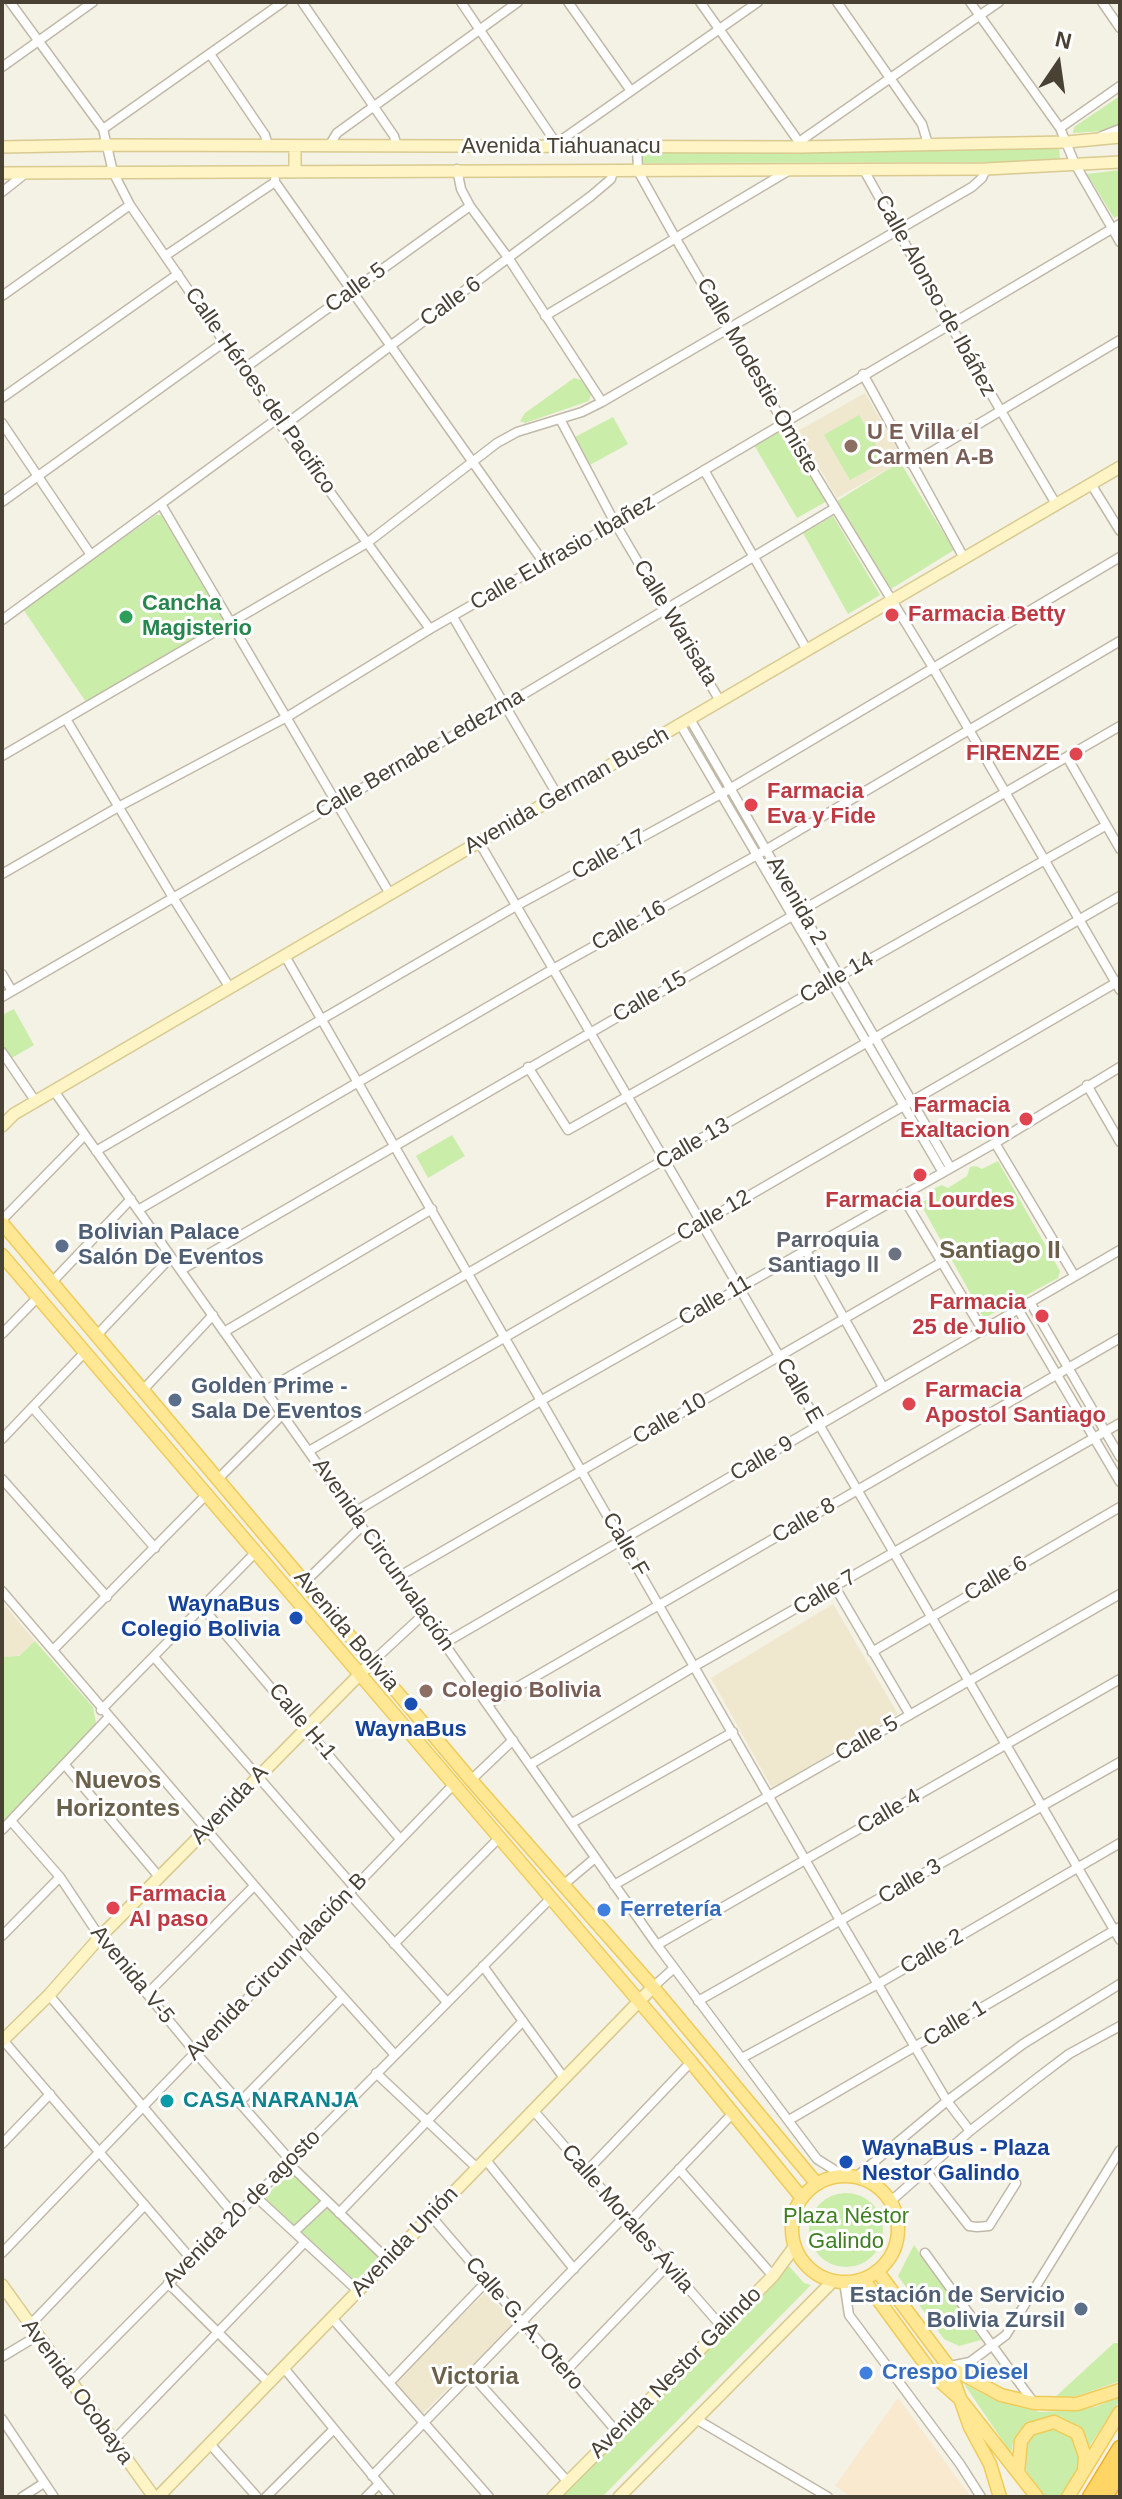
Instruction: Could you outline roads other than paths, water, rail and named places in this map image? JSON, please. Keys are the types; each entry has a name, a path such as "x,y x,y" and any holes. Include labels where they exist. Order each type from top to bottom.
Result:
{"highway":[{"path":"1090,2497 1120,2448"},
{"path":"1105,2497 1120,2472"}],"main road":[{"name":"Avenida Tiahuanacu","path":"2,147 637,147 1067,142 1120,137"},
{"path":"295,146 295,172"},
{"name":"Avenida Tiahuanacu","path":"2,173 113,172 275,177 295,172 457,169 986,169 1120,162"},
{"name":"Avenida German Busch","path":"2,1126 8,1116 1120,467"},
{"name":"Avenida Bolivia","path":"2,1222 471,1780 653,1987 817,2184"},
{"name":"Avenida Bolivia","path":"2,1255 691,2062 802,2198"},
{"name":"Avenida A","path":"2,2040 372,1662"},
{"name":"Avenida Unión","path":"156,2497 653,1987"},
{"path":"850,2176 878,2187 891,2201 899,2231 889,2261 878,2272 863,2279 839,2282 813,2271 805,2264 795,2246 793,2222 802,2198 817,2184 850,2176"},
{"name":"Avenida Nestor Galindo","path":"553,2497 773,2276 795,2246"},
{"path":"878,2272 949,2367 970,2427 990,2464 1000,2497"},
{"path":"863,2279 934,2376 960,2399 1037,2497"},
{"name":"Avenida Nestor Galindo","path":"619,2497 839,2282"},
{"name":"Avenida Ocobaya","path":"2,2285 112,2442 156,2497"},
{"path":"949,2367 1001,2395 1034,2403 1077,2404 1120,2390"},
{"path":"1068,2497 1120,2412"},
{"path":"1018,2473 1021,2441 1030,2429 1054,2422 1077,2433 1085,2456 1084,2471"}],"street":[{"path":"10,2 103,129 283,2"},
{"path":"2,67 93,2"},
{"path":"302,2 374,105 397,146"},
{"path":"461,2 557,145 758,2"},
{"path":"329,146 332,137 518,2"},
{"path":"568,2 631,91"},
{"path":"700,2 799,144 999,2"},
{"path":"837,2 922,124 928,144"},
{"path":"970,2 1060,128 1075,164 1116,226 1120,242"},
{"path":"1102,2 1120,28"},
{"path":"210,54 265,135 268,146"},
{"path":"1060,128 1120,86"},
{"name":"Calle Héroes del Pacifico","path":"103,129 113,172 130,205 279,423 430,629"},
{"path":"1094,140 1120,129"},
{"name":"Calle Modestie Omiste","path":"637,147 638,171 676,239 1119,985"},
{"path":"457,169 461,189 470,206 509,259 602,402"},
{"path":"2,756 367,543 497,443 517,432 602,402 972,187 986,169"},
{"path":"545,316 790,170"},
{"name":"Calle Alonso de Ibáñez","path":"864,170 999,410 1056,504"},
{"name":"Calle 6","path":"2,620 161,504 391,346 606,185 613,171"},
{"path":"2,192 26,173"},
{"path":"165,256 275,177 352,292 544,563"},
{"path":"2,296 130,205"},
{"name":"Calle 5","path":"242,370 470,206"},
{"name":"Calle Eufrasio Ibañez","path":"2,874 120,806 287,717 430,629 1116,226"},
{"path":"2,398 178,274"},
{"path":"911,464 1120,340"},
{"path":"2,502 223,343"},
{"path":"863,374 964,558"},
{"name":"Calle Warisata","path":"560,419 615,523 720,701"},
{"path":"2,423 91,555"},
{"path":"704,470 807,650"},
{"path":"1091,484 1120,531"},
{"path":"161,504 390,894"},
{"name":"Calle Bernabe Ledezma","path":"2,997 504,706 835,508"},
{"name":"Calle 17","path":"96,1151 516,906 721,794 1120,557"},
{"path":"453,617 558,796"},
{"name":"Calle 16","path":"138,1210 553,969 757,855 1120,641"},
{"path":"66,719 230,988"},
{"name":"Avenida 2","path":"685,721 731,788 797,912 872,1041 912,1101 946,1169"},
{"name":"Avenida 2","path":"685,721 721,794 757,855 797,912"},
{"name":"Calle 15","path":"181,1270 1120,726"},
{"path":"1067,757 1120,849"},
{"name":"Calle 14","path":"528,1067 568,1130 1105,826"},
{"name":"Calle E","path":"479,842 1042,1806 1117,1928 1120,1940"},
{"name":"Calle 13","path":"266,1390 1120,896"},
{"name":"Calle F","path":"285,956 841,1922 947,2101 970,2131"},
{"path":"2,974 12,991"},
{"name":"Calle 12","path":"309,1451 903,1106 1119,985"},
{"name":"Avenida 2","path":"872,1041 903,1106 946,1169"},
{"path":"2,1052 36,1102"},
{"name":"Calle 11","path":"353,1513 542,1400 995,1143 1120,1067"},
{"path":"1087,1085 1120,1142"},
{"name":"Avenida Circunvalación","path":"54,1091 698,2001 817,2159 850,2176"},
{"path":"2,1222 85,1135"},
{"path":"995,1143 1074,1275"},
{"path":"901,1194 983,1331"},
{"path":"53,1281 131,1199"},
{"path":"224,1332 432,1209"},
{"path":"805,1249 883,1387"},
{"name":"Calle 9","path":"445,1643 1120,1250"},
{"path":"98,1334 171,1257"},
{"name":"Calle 10","path":"398,1577 942,1262"},
{"path":"2,1334 38,1297"},
{"path":"1030,1302 1120,1457"},
{"path":"1018,1309 1120,1482"},
{"path":"143,1390 213,1315"},
{"name":"Calle 8","path":"488,1704 1120,1338"},
{"path":"2,1439 85,1352"},
{"path":"33,1408 155,1548"},
{"path":"218,1479 283,1414"},
{"name":"Calle 7","path":"531,1764 695,1666 1120,1423"},
{"path":"2,1479 107,1597"},
{"path":"53,1650 207,1494"},
{"name":"Calle 6","path":"872,1652 1120,1507"},
{"path":"305,1582 362,1526"},
{"path":"101,1710 256,1552"},
{"path":"835,1587 910,1715"},
{"path":"2,1591 395,2055"},
{"name":"Calle 5","path":"614,1885 1120,1594"},
{"name":"Calle H-1","path":"202,1607 400,1839"},
{"path":"372,1662 424,1614"},
{"path":"154,1657 258,1777 394,1944 447,2002"},
{"name":"Calle 4","path":"657,1945 1120,1679"},
{"path":"2,1830 108,1718"},
{"path":"572,1823 733,1732"},
{"path":"471,1780 513,1740"},
{"name":"Calle 3","path":"698,2001 1120,1762"},
{"path":"65,1765 160,1878"},
{"name":"Avenida Circunvalación B","path":"2,2253 454,1784"},
{"name":"Avenida V-5","path":"11,1821 60,1877 100,1937 195,2052 289,2161 388,2260"},
{"path":"394,1944 499,1838"},
{"name":"Calle 2","path":"742,2058 878,1984 1120,1843"},
{"path":"562,1886 595,1858"},
{"path":"2,1936 60,1877"},
{"path":"147,1994 254,1886"},
{"name":"Avenida 20 de agosto","path":"70,2383 550,1899"},
{"name":"Calle 1","path":"789,2120 1117,1928"},
{"path":"483,1966 564,2078"},
{"path":"653,1987 674,1968"},
{"path":"850,2176 1023,2044 1120,1984"},
{"path":"49,1995 235,2216"},
{"path":"239,2103 343,1997"},
{"path":"339,2213 523,2021"},
{"path":"891,2201 970,2131 1069,2054 1120,2026"},
{"path":"2,2040 192,2260"},
{"path":"586,2172 691,2062"},
{"path":"376,2073 481,2164 574,2269"},
{"path":"2,2144 50,2094"},
{"name":"Calle Morales Ávila","path":"533,2110 722,2327"},
{"path":"372,2476 574,2269 733,2113"},
{"path":"949,2367 970,2362 1006,2335 1120,2150"},
{"path":"679,2169 773,2276"},
{"path":"926,2171 969,2226 989,2226 1016,2183"},
{"path":"255,2196 358,2291"},
{"path":"294,2232 327,2201"},
{"path":"2,2357 33,2330 145,2205"},
{"name":"Calle G. A. Otero","path":"431,2216 617,2432"},
{"path":"112,2442 305,2242"},
{"path":"925,2253 1034,2403"},
{"path":"565,2372 667,2266"},
{"path":"389,2383 487,2281"},
{"path":"839,2282 849,2315 981,2497"},
{"path":"168,2283 269,2383"},
{"path":"332,2318 489,2497"},
{"path":"284,2368 390,2497"},
{"path":"471,2374 568,2482"},
{"path":"696,2419 828,2497"},
{"path":"4,2425 54,2497"},
{"path":"266,2497 334,2429"},
{"path":"210,2444 257,2497"},
{"path":"22,2497 44,2483"},
{"path":"366,2497 379,2484"}],"place":[{"name":"U E Villa el Carmen A-B","path":"851,446"},
{"name":"Farmacia Betty","path":"892,615"},
{"name":"Cancha Magisterio","path":"126,617"},
{"name":"FIRENZE","path":"1076,754"},
{"name":"Farmacia Eva y Fide","path":"751,805"},
{"name":"Farmacia Exaltacion","path":"1026,1119"},
{"name":"Farmacia Lourdes","path":"920,1175"},
{"name":"Bolivian Palace Salón De Eventos","path":"62,1246"},
{"name":"Parroquia Santiago ll","path":"895,1254"},
{"name":"Farmacia 25 de Julio","path":"1042,1316"},
{"name":"Golden Prime - Sala De Eventos","path":"175,1400"},
{"name":"Farmacia Apostol Santiago","path":"909,1404"},
{"name":"WaynaBus Colegio Bolivia","path":"296,1618"},
{"name":"Colegio Bolivia","path":"426,1691"},
{"name":"WaynaBus","path":"411,1704"},
{"name":"Farmacia Al paso","path":"113,1908"},
{"name":"Ferretería","path":"604,1910"},
{"name":"CASA NARANJA","path":"167,2101"},
{"name":"WaynaBus - Plaza Nestor Galindo","path":"846,2162"},
{"name":"Estación de Servicio Bolivia Zursil","path":"1081,2309"},
{"name":"Crespo Diesel","path":"866,2373"}],"district":[{"name":"Santiago II","path":"1000,1251"},
{"name":"Nuevos Horizontes","path":"118,1795"},
{"name":"Victoria","path":"475,2377"}],"park label":[{"name":"Plaza Néstor Galindo","path":"846,2230"}]}
